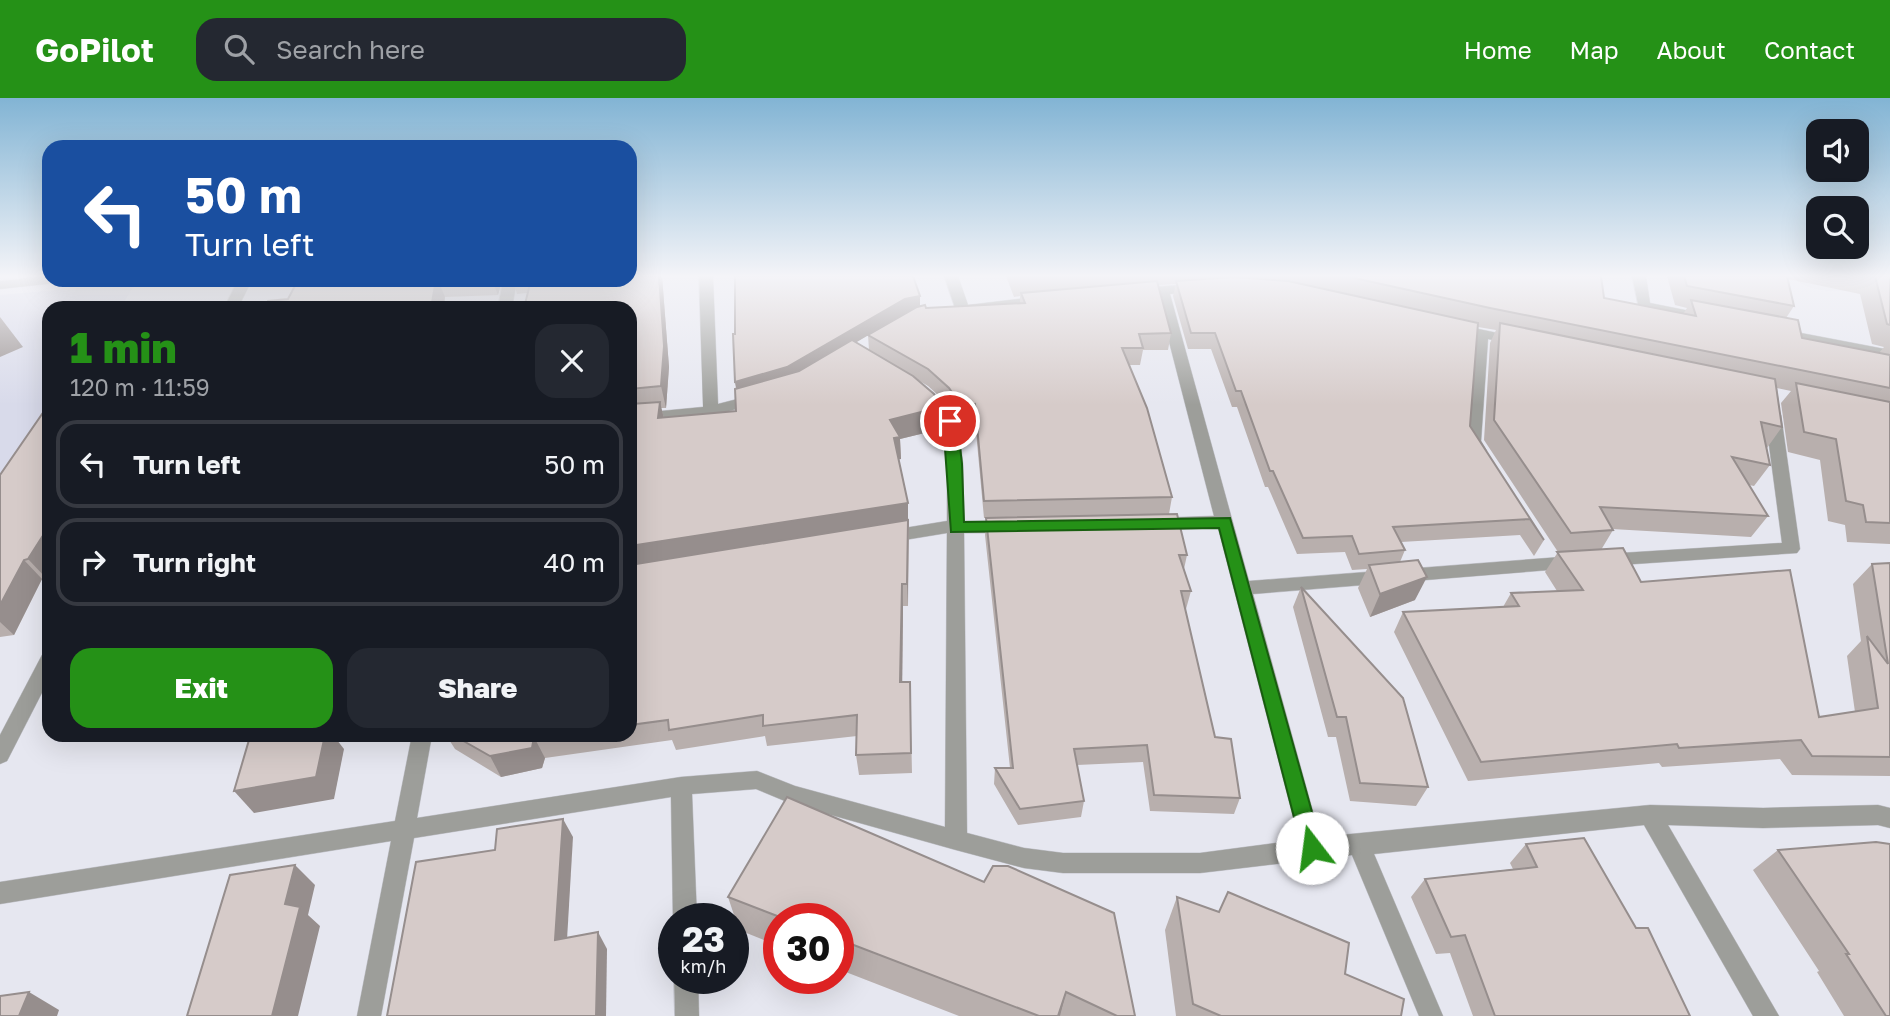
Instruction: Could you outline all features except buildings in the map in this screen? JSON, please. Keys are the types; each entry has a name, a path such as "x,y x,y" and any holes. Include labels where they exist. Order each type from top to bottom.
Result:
{"street":[{"path":"708,319 711,411"},
{"path":"1170,319 1312,848"},
{"path":"1710,319 1726,322"},
{"path":"1442,325 1534,345"},
{"path":"1767,330 1890,354"},
{"path":"1481,334 1473,441 1487,464"},
{"path":"909,384 920,391 950,421 955,464 956,840"},
{"path":"637,418 711,411 775,393"},
{"path":"1242,587 1548,558 1791,549 1770,393"},
{"path":"1131,524 1225,522"},
{"path":"863,541 946,527 1023,527"},
{"path":"0,755 42,674"},
{"path":"369,1016 421,742"},
{"path":"0,893 681,786 757,780 792,795 956,840 1024,858 1063,863 1200,863 1312,848 1650,814 1763,818 1878,815 1890,818"},
{"path":"681,786 685,903"},
{"path":"1650,814 1767,1016"},
{"path":"1359,845 1432,1016"},
{"path":"686,994 687,1016"}],"shaded area":[{"path":"0,319 42,319 42,427 0,490"}],"route":[{"path":"950,421 955,464 956,528 1225,522 1312,848"}]}
